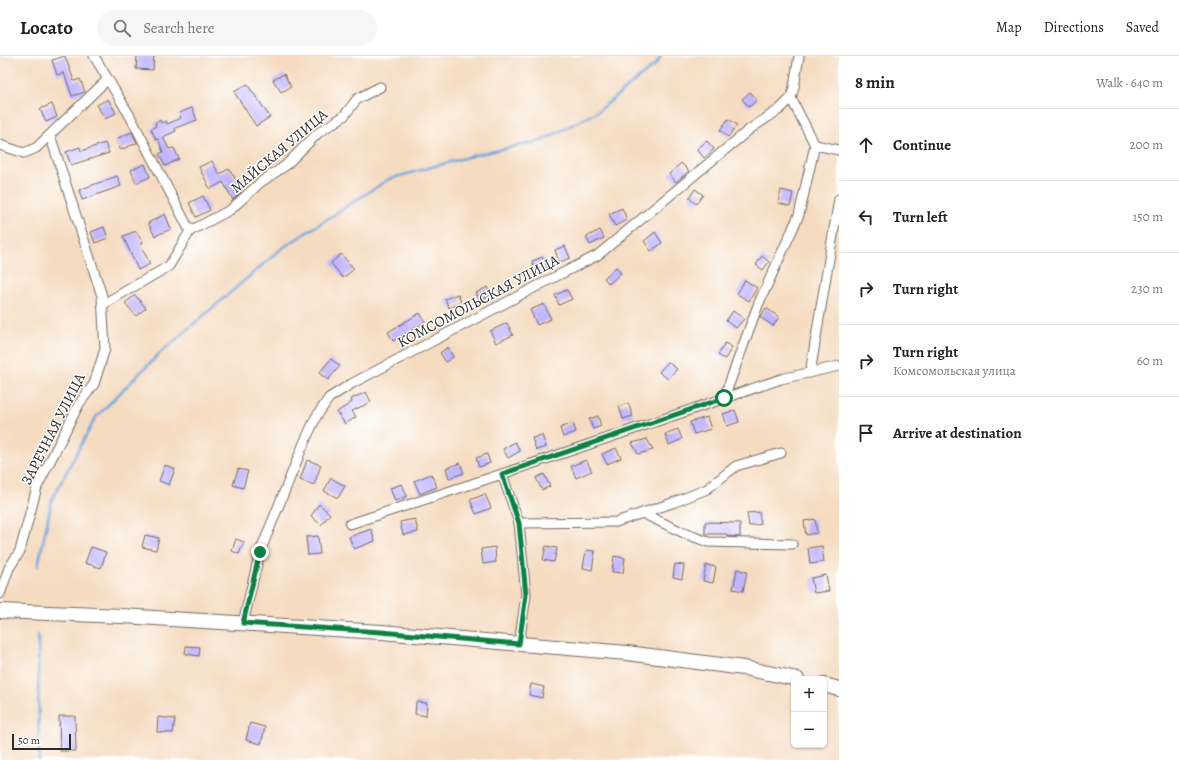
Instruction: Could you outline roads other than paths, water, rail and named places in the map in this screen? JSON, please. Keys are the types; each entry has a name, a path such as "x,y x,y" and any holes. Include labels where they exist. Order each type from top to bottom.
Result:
{"main road":[{"path":"0,611 122,616 381,632 626,653 744,668 791,678"},
{"path":"827,686 839,689"}],"street":[{"path":"94,56 130,116 190,231 169,266 102,305"},
{"path":"724,398 758,305 799,215 815,145 791,98 800,56"},
{"path":"0,145 24,153 36,148 108,79"},
{"name":"МАЙСКАЯ УЛИЦА","path":"190,231 230,210 261,182 285,166 318,133 344,116 357,99 380,87"},
{"name":"КОМСОМОЛЬСКАЯ УЛИЦА","path":"243,623 260,552 304,443 316,417 329,398 351,384 598,255 750,129 780,109 791,98"},
{"name":"ЗАРЕЧНАЯ УЛИЦА","path":"0,594 9,568 20,551 37,487 79,404 94,384 105,349 102,296 50,135"},
{"path":"815,145 839,150"},
{"path":"810,373 839,199"},
{"path":"350,524 781,379 839,366"},
{"path":"519,523 616,522 707,489 736,466 781,453"},
{"path":"502,474 519,523 526,595 519,644"},
{"path":"642,513 684,533 708,542 792,544"}],"waterway":[{"path":"38,566 52,499 96,417 160,353 281,249 389,179 475,155 541,141 597,112 656,64 661,56"},
{"path":"38,635 39,760"}]}
